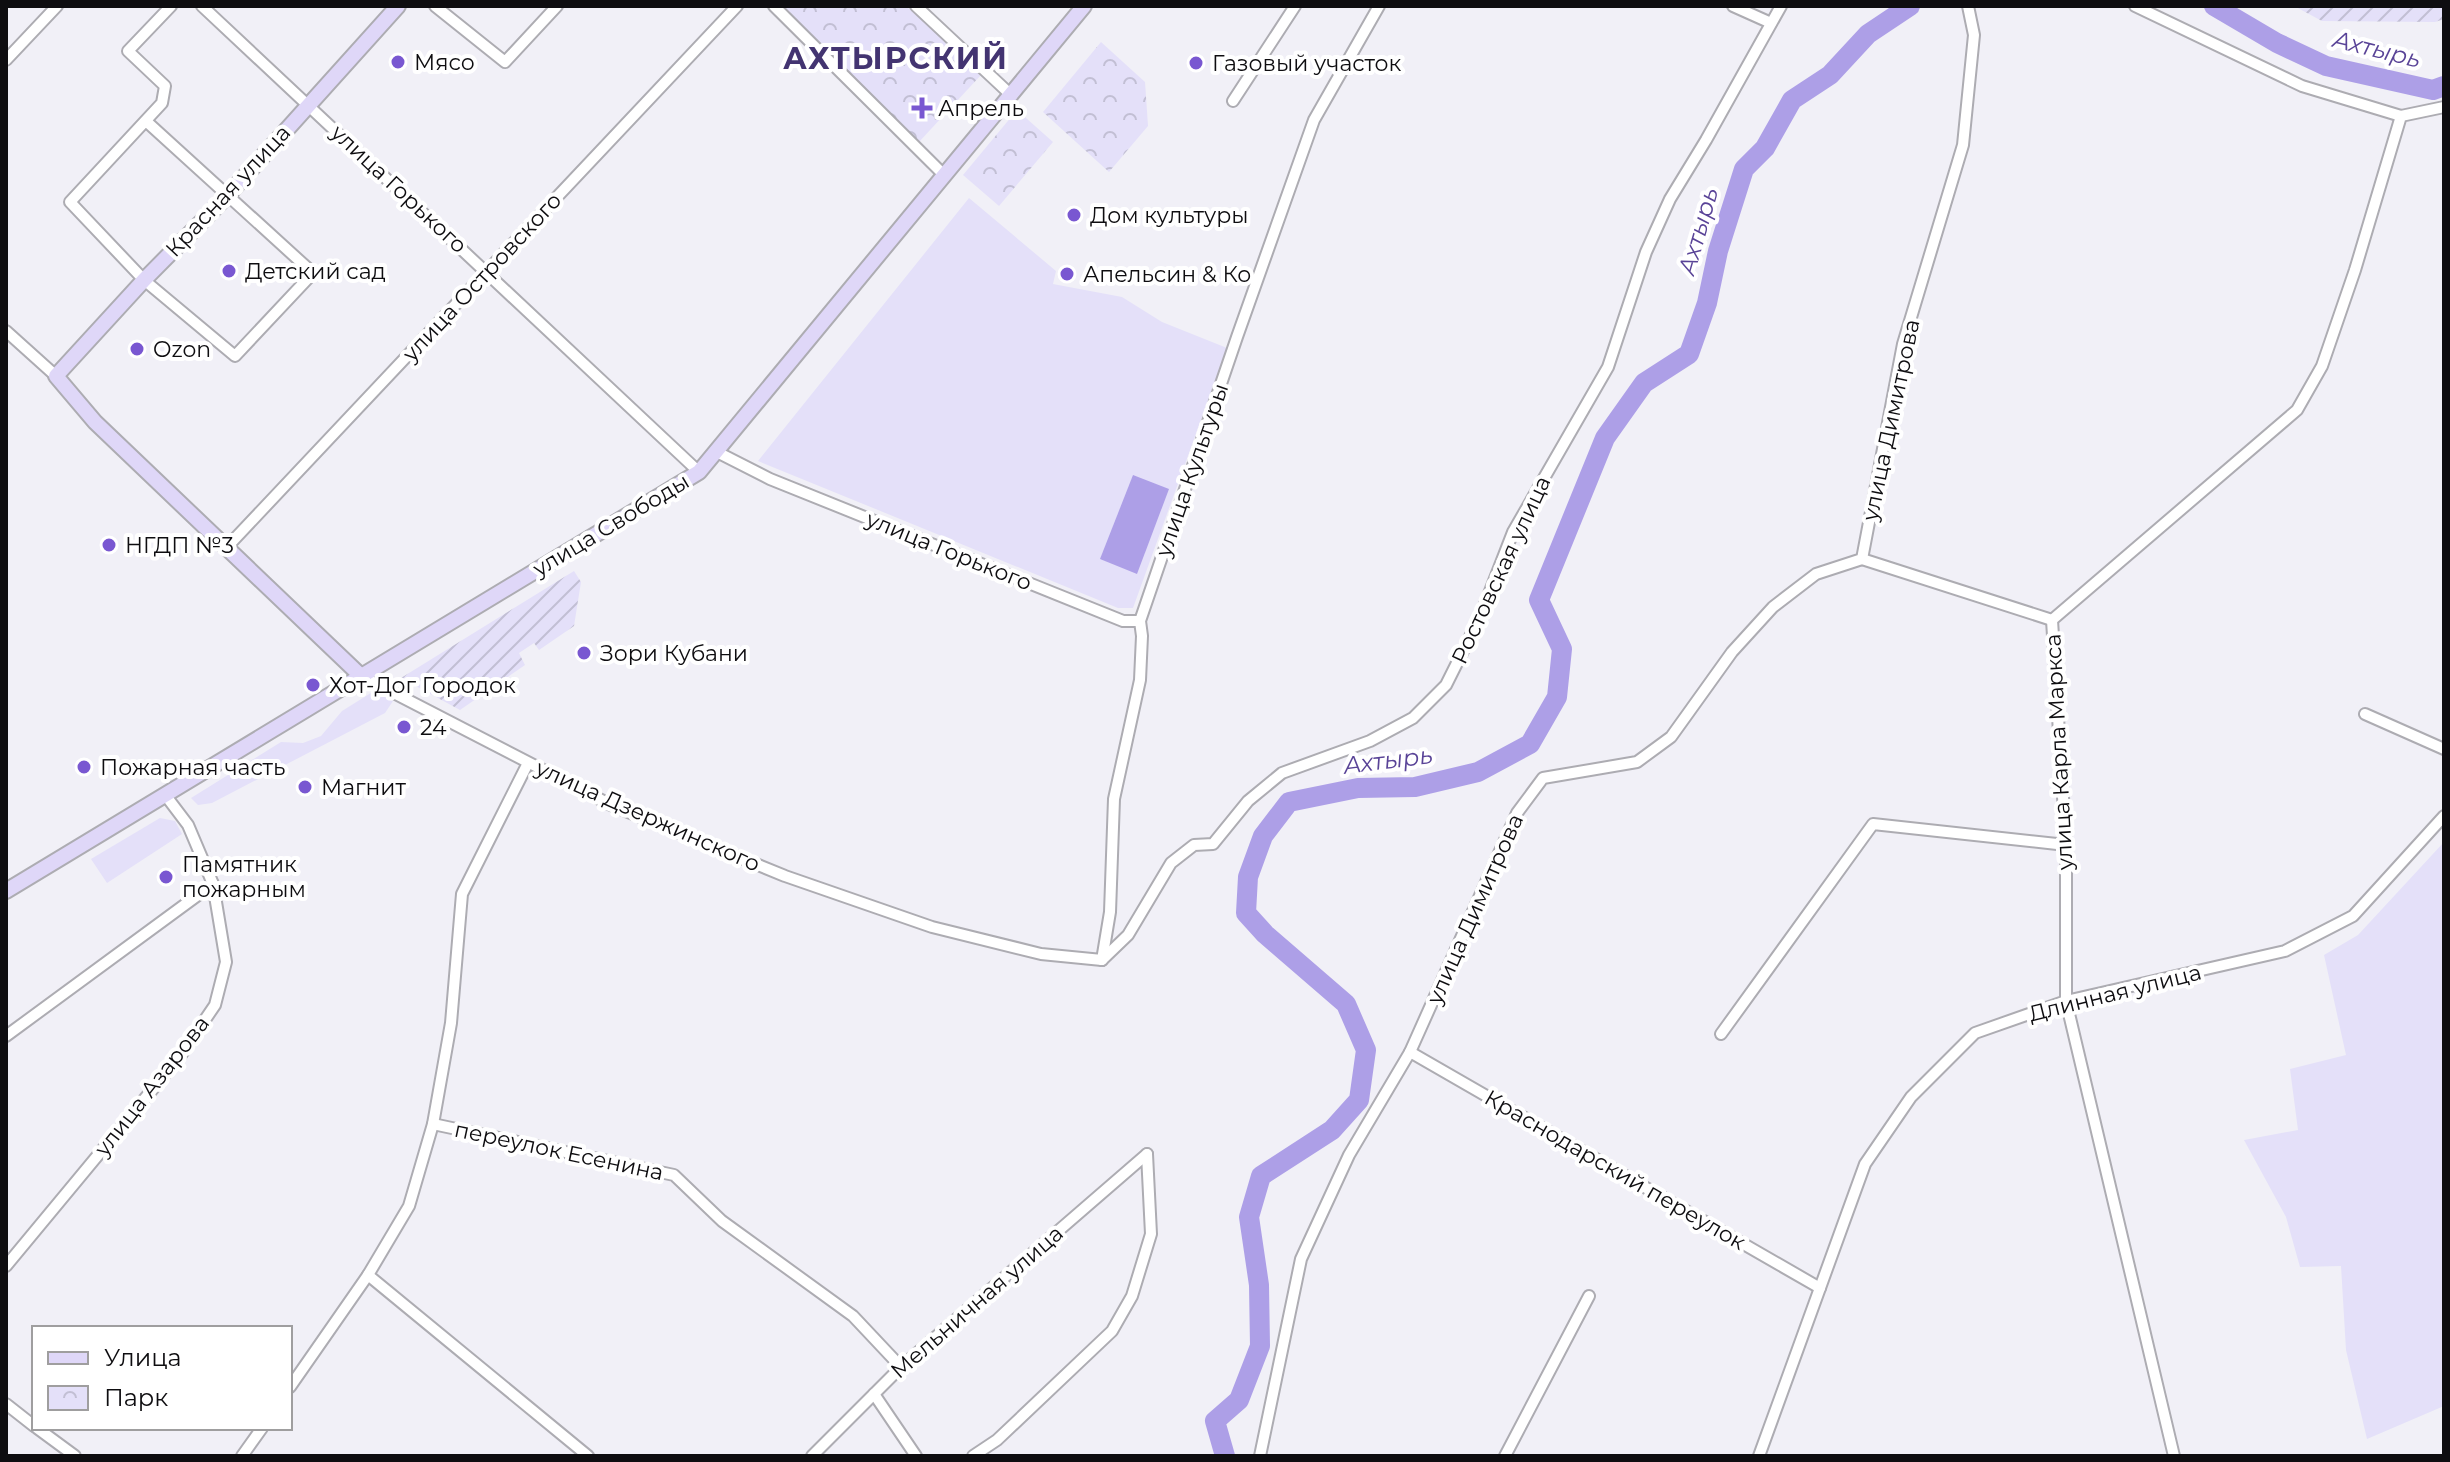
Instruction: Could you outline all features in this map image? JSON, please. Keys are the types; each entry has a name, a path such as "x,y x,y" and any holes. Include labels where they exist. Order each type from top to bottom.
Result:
{"street":[{"path":"6,60 57,6"},
{"path":"147,122 313,273 235,356 144,280 70,202 162,103 165,86 128,51 171,6"},
{"name":"улица Горького","path":"202,6 699,472"},
{"name":"Красная улица","path":"56,376 227,196 398,6"},
{"path":"435,6 505,62 557,6"},
{"name":"улица Островского","path":"227,547 737,6"},
{"path":"774,6 943,174"},
{"path":"916,6 1010,94"},
{"name":"улица Свободы","path":"6,891 699,472 1084,6"},
{"path":"1233,101 1295,6"},
{"name":"улица Культуры","path":"1102,960 1110,912 1114,799 1140,680 1140,621 1314,120 1379,6"},
{"path":"1733,6 1771,23"},
{"name":"Ростовская улица","path":"1102,960 1128,935 1171,863 1194,845 1213,844 1248,801 1282,773 1370,741 1413,718 1446,685 1480,617 1513,532 1608,367 1646,252 1670,199 1781,6"},
{"name":"улица Димитрова","path":"1260,1456 1301,1259 1349,1155 1410,1052 1517,813 1543,778 1637,762 1671,737 1732,652 1773,607 1816,574 1862,559 1903,344 1963,145 1974,35 1968,6"},
{"path":"2135,6 2302,86 2401,116 2444,107"},
{"name":"улица Карла Маркса","path":"2174,1456 2066,1001 2066,845 2052,620 2297,410 2322,366 2355,270 2401,116"},
{"name":"улица Дзержинского","path":"6,331 56,376 95,422 361,676 611,805 770,870 932,927 1041,954 1102,960"},
{"name":"улица Горького","path":"717,452 770,479 1108,616 1123,621 1140,621"},
{"path":"1862,559 2052,620"},
{"path":"2365,714 2444,749"},
{"path":"292,1384 368,1275 409,1206 433,1124 451,1023 462,894 528,763"},
{"name":"улица Азарова","path":"6,1266 181,1055 215,1005 226,962 213,884 188,825 166,796"},
{"name":"Длинная улица","path":"1759,1456 1865,1164 1911,1097 1975,1033 2066,1001 2285,951 2353,916 2444,816"},
{"path":"1721,1034 1873,824 2066,845"},
{"path":"6,1036 213,884"},
{"name":"Краснодарский переулок","path":"1410,1052 1820,1288"},
{"name":"переулок Есенина","path":"433,1124 674,1175 722,1221 853,1316 901,1367"},
{"name":"Мельничная улица","path":"812,1456 901,1367 1147,1154 1151,1234 1132,1296 1112,1331 997,1440 973,1456"},
{"path":"368,1275 588,1456"},
{"path":"1505,1456 1589,1296"},
{"path":"874,1394 916,1456"},
{"path":"6,1404 32,1425"},
{"path":"39,1430 75,1456"},
{"path":"242,1456 261,1430"}],"green space":[{"path":"778,6 906,6 981,75 919,142"},
{"path":"2294,6 2444,6 2444,19 2435,22 2322,21"},
{"path":"1101,42 1145,82 1148,126 1109,172 1043,112"},
{"path":"1017,110 1053,142 999,206 963,175"},
{"path":"969,198 1056,271 1053,284 1122,297 1162,322 1227,348 1133,608 1118,608 758,461"},
{"path":"574,571 581,582 574,626 539,650 534,643 519,653 525,665 460,710 401,678"},
{"path":"374,691 393,701 385,713 212,803 198,805 191,798 281,742 303,743 321,736 342,711"},
{"path":"160,818 175,821 182,834 107,883 91,859"},
{"path":"2444,842 2444,1406 2367,1439 2346,1350 2341,1266 2300,1267 2286,1217 2244,1140 2298,1130 2290,1069 2346,1055 2324,955 2358,935"}],"shaded area":[{"path":"1133,475 1169,489 1137,574 1100,559"}],"waterway":[{"name":"Ахтырь","path":"1225,1456 1215,1421 1239,1400 1260,1346 1259,1285 1249,1217 1261,1176 1332,1130 1359,1100 1366,1050 1346,1004 1265,934 1246,913 1248,877 1263,836 1289,802 1358,788 1415,787 1478,772 1530,744 1557,697 1562,649 1539,600 1605,438 1644,383 1689,354 1707,303 1718,251 1744,169 1765,148 1792,100 1830,75 1868,34 1910,6"},
{"name":"Ахтырь","path":"2214,6 2277,43 2326,66 2433,90 2444,86"}],"place":[{"name":"Мясо","path":"398,62"},
{"name":"Газовый участок","path":"1196,63"},
{"name":"Апрель","path":"922,108"},
{"name":"Дом культуры","path":"1074,215"},
{"name":"Детский сад","path":"229,271"},
{"name":"Апельсин & Ко","path":"1067,274"},
{"name":"Ozon","path":"137,349"},
{"name":"НГДП №3","path":"109,545"},
{"name":"Зори Кубани","path":"584,653"},
{"name":"Хот-Дог Городок","path":"313,685"},
{"name":"24","path":"404,727"},
{"name":"Пожарная часть","path":"84,767"},
{"name":"Магнит","path":"305,787"},
{"name":"Памятник пожарным","path":"166,877"}],"district":[{"name":"АХТЫРСКИЙ","path":"896,58"}]}
